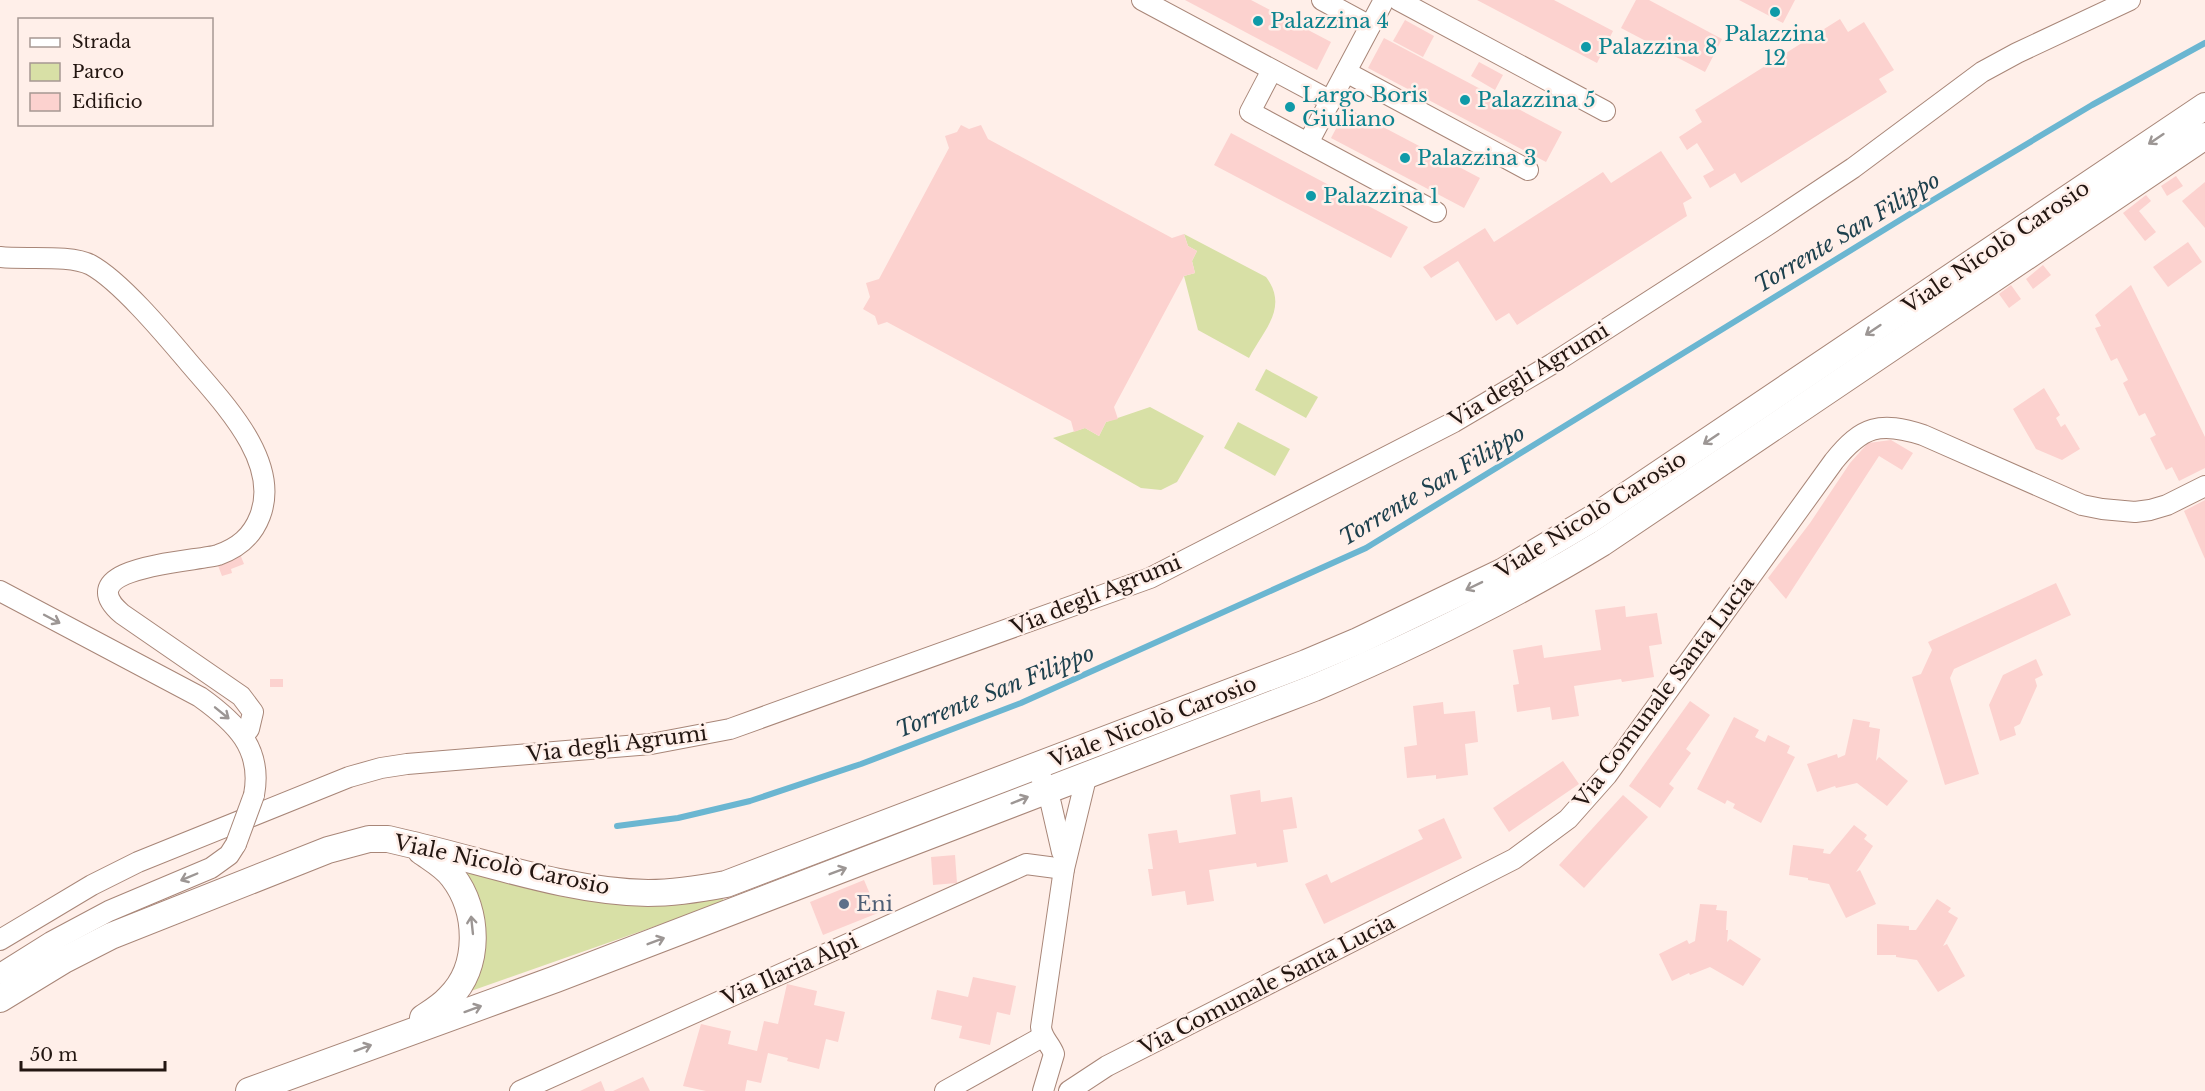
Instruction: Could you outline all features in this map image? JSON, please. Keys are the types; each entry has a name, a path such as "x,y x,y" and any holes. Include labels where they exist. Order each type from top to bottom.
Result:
{"main road":[{"name":"Viale Nicolò Carosio","path":"249,1091 578,971 1042,778 1358,641 1521,561 1590,520 2205,106"},
{"name":"Viale Nicolò Carosio","path":"0,999 64,960 111,936 328,850 369,839 410,844 546,878 598,888 646,893 696,890 726,884 1042,778 1087,774 1314,688 1486,609 1602,543 2205,136"},
{"path":"398,1035 450,998 461,982 472,947 473,926 463,892 453,876 441,864 410,844"}],"street":[{"path":"1142,0 1331,101"},
{"path":"1322,0 1370,26"},
{"path":"1308,143 1384,0"},
{"path":"1398,0 1605,111"},
{"name":"Via degli Agrumi","path":"0,939 92,885 138,862 349,777 407,764 651,744 730,729 1150,578 1464,416 1552,364 1776,220 1853,168 1982,72 2129,0"},
{"path":"1272,70 1250,112 1436,212"},
{"path":"1346,72 1528,170"},
{"path":"0,257 74,260 84,262 100,271 170,341 231,414 253,448 264,483 264,499 256,526 248,537 229,551 218,555 131,571 115,579 108,593 110,601 122,614 242,696 253,712 249,729 243,736"},
{"name":"Via Comunale Santa Lucia","path":"1069,1091 1107,1066 1514,859 1568,819 1606,776 1834,460 1858,435 1871,429 1888,427 1904,429 1923,435 2082,504 2117,511 2150,510 2167,505 2205,486"},
{"path":"0,591 200,697 229,718 243,736 252,755 256,782 254,795 236,844 229,855 211,868 109,911 51,942 0,974"},
{"path":"1043,1091 1054,1054 1051,1045 1042,1037 1041,1027 1065,863 1087,774"},
{"path":"1042,778 1065,863"},
{"name":"Via Ilaria Alpi","path":"520,1091 1026,864 1065,863"},
{"path":"945,1091 1042,1037"},
{"path":"293,1091 322,1063"}],"green space":[{"path":"1184,234 1266,277 1272,288 1275,308 1272,318 1249,358 1198,330 1184,276 1195,273 1192,261 1197,251 1188,246"},
{"path":"1266,369 1318,397 1306,418 1255,390"},
{"path":"1150,407 1204,436 1177,482 1161,490 1141,488 1053,438 1085,428 1099,436 1106,422"},
{"path":"1238,422 1290,449 1275,476 1224,448"},
{"path":"466,871 609,903 663,906 722,897 724,902 471,991 482,960 485,930 480,901"}],"building":[{"name":"Palazzina 4","path":"1185,0 1251,0 1331,42 1317,70"},
{"name":"Palazzina 8","path":"1477,0 1554,0 1613,31 1597,63"},
{"path":"1636,0 1649,0 1722,39 1705,72 1621,28"},
{"name":"Palazzina 12","path":"1739,0 1795,0 1783,23"},
{"path":"1840,19 1848,32 1864,22 1894,70 1879,79 1887,92 1741,183 1735,173 1710,188 1703,176 1714,170 1697,143 1687,150 1679,137 1702,122 1695,110"},
{"path":"1405,20 1434,36 1423,57 1393,41"},
{"name":"Palazzina 5","path":"1384,38 1562,132 1546,162 1368,68"},
{"path":"1479,62 1503,75 1495,90 1471,76"},
{"name":"Palazzina 3","path":"1347,108 1480,178 1464,208 1331,138"},
{"path":"961,125 969,129 981,125 988,139 1172,238 1184,234 1188,246 1197,251 1192,261 1195,273 1184,276 1114,407 1118,419 1106,422 1099,436 1085,428 1074,432 1071,421 887,322 878,325 875,316 863,309 870,297 866,283 879,279 949,148 945,136 957,132"},
{"name":"Palazzina 1","path":"1231,133 1408,227 1391,258 1214,165"},
{"path":"1661,151 1692,198 1683,203 1687,216 1517,325 1509,313 1496,321 1458,261 1431,278 1423,267 1485,228 1494,242 1603,172 1611,183"},
{"path":"2176,176 2183,186 2167,196 2161,186"},
{"path":"2205,182 2205,228 2182,201"},
{"path":"2146,195 2151,201 2139,211 2156,232 2145,241 2123,213"},
{"path":"2188,242 2202,262 2168,287 2153,267"},
{"path":"2043,265 2051,275 2033,289 2026,279"},
{"path":"2011,285 2021,299 2009,308 1999,294"},
{"path":"2131,285 2205,437 2205,468 2179,481 2172,467 2166,470 2150,438 2156,435 2145,413 2139,416 2123,383 2128,380 2117,358 2111,361 2095,328 2101,326 2095,315"},
{"path":"2044,388 2060,415 2056,418 2061,427 2065,424 2080,449 2062,460 2036,449 2013,409"},
{"path":"1891,440 1913,453 1902,470 1879,456 1786,599 1768,578 1810,523 1850,463 1868,443"},
{"path":"2205,500 2205,559 2184,511"},
{"path":"240,554 244,564 231,569 232,573 222,576 217,563"},
{"path":"2056,583 2071,615 1954,669 1950,678 1979,774 1945,785 1912,677 1921,674 1932,650 1928,642"},
{"path":"1625,606 1626,617 1657,613 1662,644 1649,646 1654,677 1574,686 1579,716 1552,720 1550,707 1517,712 1513,685 1519,684 1513,650 1542,645 1544,658 1601,650 1595,610"},
{"path":"2036,659 2043,675 2035,679 2037,686 2020,724 2014,727 2016,735 2000,741 1989,705 2003,675"},
{"path":"270,679 283,679 283,687 270,687"},
{"path":"1690,701 1710,715 1686,749 1691,753 1669,784 1674,788 1660,808 1629,786"},
{"path":"1443,702 1444,714 1475,711 1478,742 1465,744 1468,775 1436,779 1436,775 1407,778 1404,747 1417,745 1413,706"},
{"path":"1734,717 1759,730 1755,737 1765,742 1768,735 1790,746 1787,753 1795,757 1761,823 1733,808 1735,804 1727,800 1725,804 1697,789"},
{"path":"1853,719 1870,722 1869,727 1880,729 1876,761 1879,757 1908,781 1887,806 1857,783 1836,788 1835,786 1817,792 1807,764 1837,754 1838,758 1845,755"},
{"path":"1563,761 1579,784 1509,832 1493,808"},
{"path":"1260,790 1261,802 1292,797 1297,828 1283,830 1288,862 1257,867 1256,863 1209,870 1214,901 1187,905 1185,891 1152,896 1148,869 1153,869 1148,834 1177,830 1179,843 1236,834 1230,795"},
{"path":"1623,795 1648,817 1584,888 1559,865"},
{"path":"1444,818 1462,858 1324,924 1305,884 1327,874 1331,883 1423,839 1418,830"},
{"path":"1854,825 1867,835 1864,839 1873,846 1856,872 1860,870 1876,904 1846,918 1829,884 1789,875 1793,845 1824,849 1823,853 1830,854"},
{"path":"955,855 957,883 933,885 931,857"},
{"path":"864,880 878,913 823,935 810,902"},
{"path":"1937,899 1951,908 1948,912 1958,918 1943,946 1947,944 1965,976 1938,992 1917,960 1896,957 1896,955 1877,955 1877,924 1909,926 1909,930 1916,930"},
{"path":"1700,904 1717,905 1716,910 1727,911 1727,942 1730,939 1761,959 1743,986 1710,967 1672,981 1659,954 1687,940 1689,944 1695,941"},
{"path":"973,977 1016,986 1010,1015 997,1012 990,1045 959,1038 962,1026 931,1019 937,990 968,997"},
{"path":"787,984 817,991 814,1005 845,1012 838,1042 826,1039 819,1069 787,1061 788,1058 768,1053 761,1083 747,1080 745,1091 706,1091 683,1086 701,1024 731,1031 728,1044 757,1051 764,1021 778,1024"},
{"path":"643,1077 650,1091 613,1091"},
{"path":"601,1081 605,1091 580,1091"}],"waterway":[{"name":"Torrente San Filippo","path":"617,826 678,818 750,801 861,764 1021,703 1366,548 1918,209 2092,105 2205,43"}],"place":[{"name":"Palazzina 12","path":"1775,12"},
{"name":"Palazzina 4","path":"1258,21"},
{"name":"Palazzina 8","path":"1586,47"},
{"name":"Palazzina 5","path":"1465,100"},
{"name":"Largo Boris Giuliano","path":"1290,107"},
{"name":"Palazzina 3","path":"1405,158"},
{"name":"Palazzina 1","path":"1311,196"},
{"name":"Eni","path":"844,904"}]}
